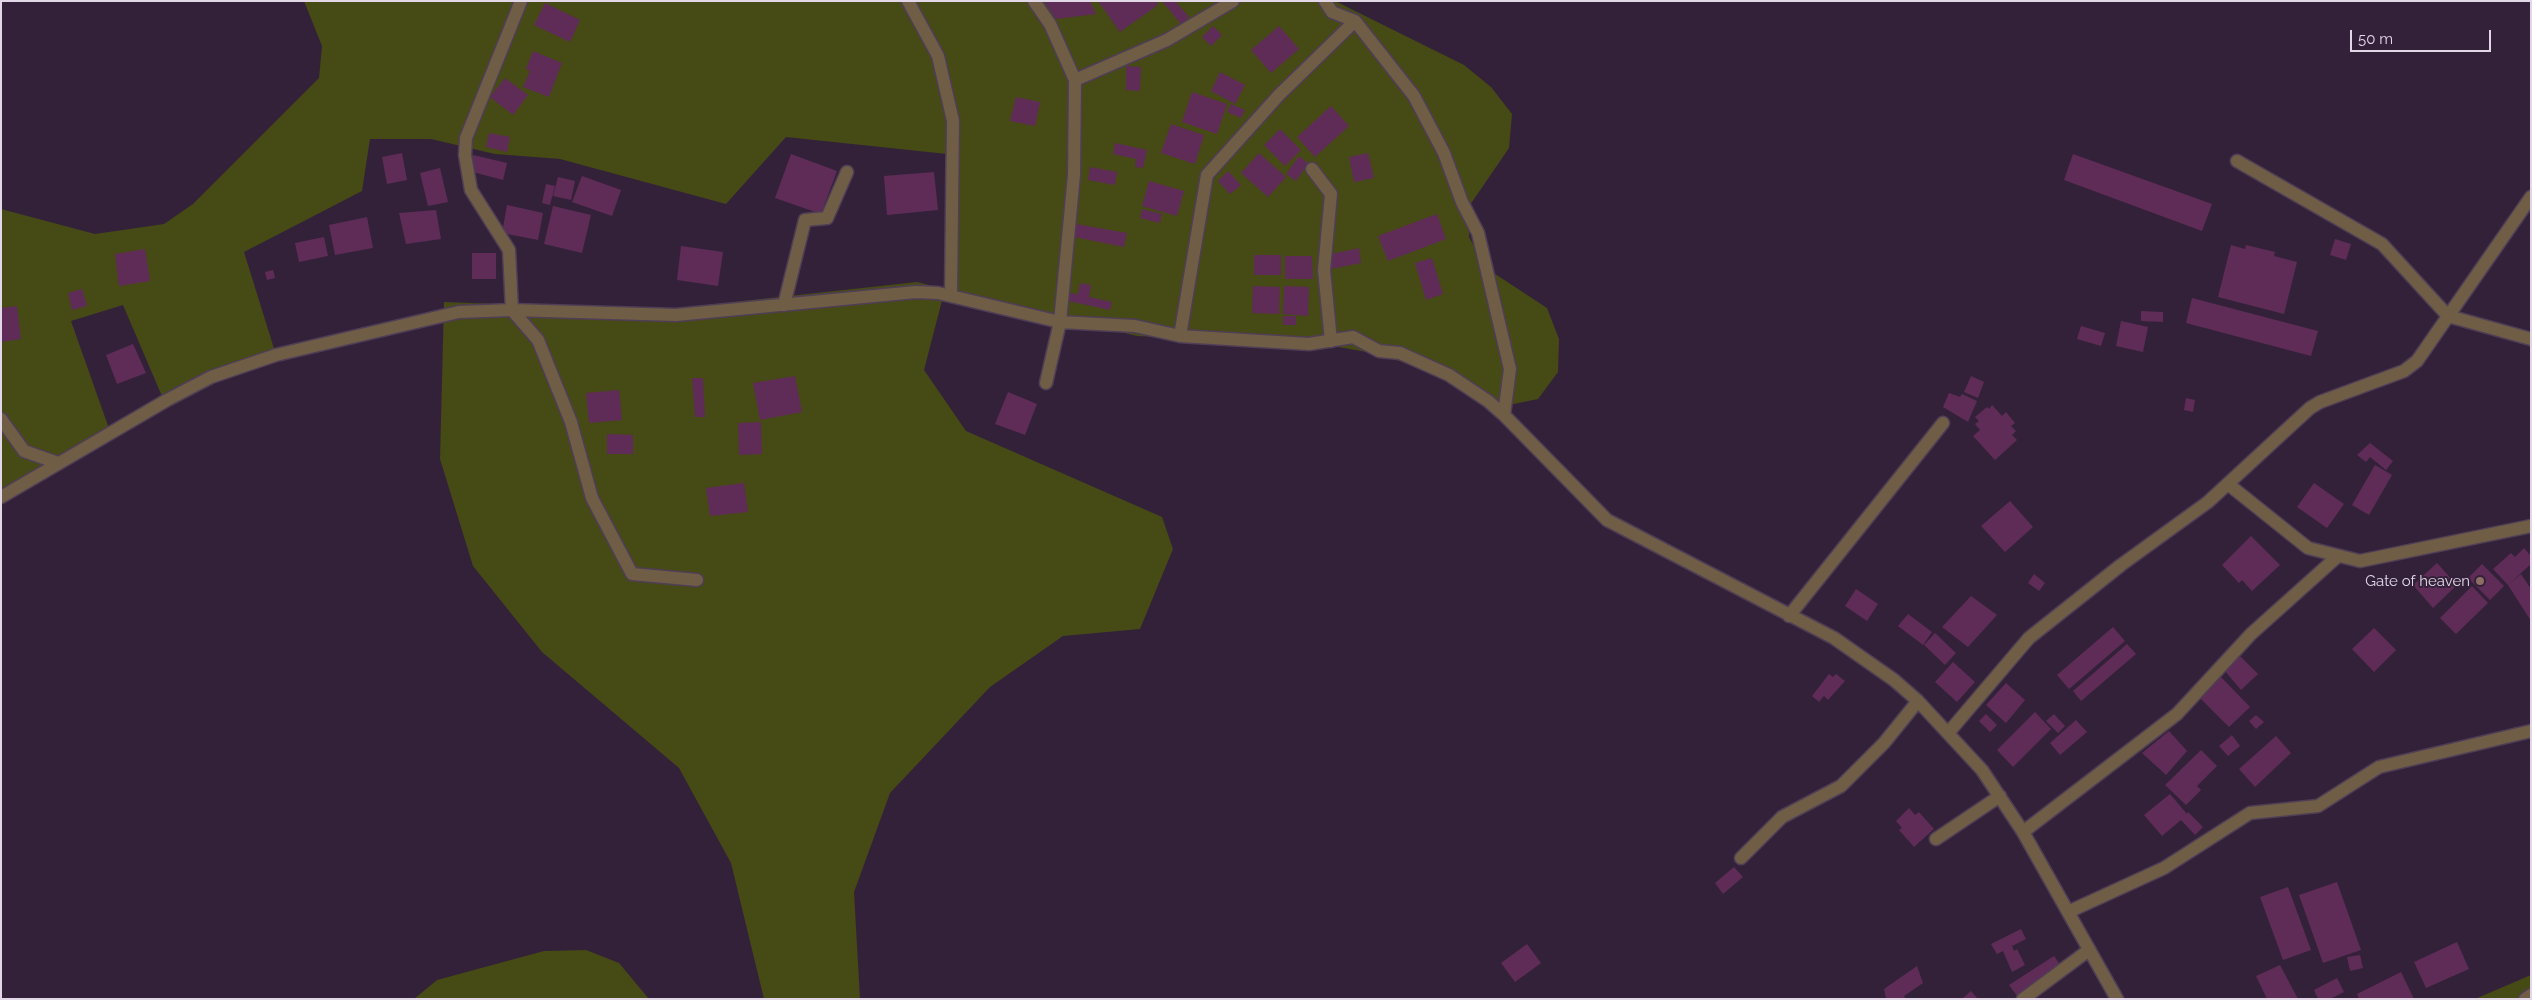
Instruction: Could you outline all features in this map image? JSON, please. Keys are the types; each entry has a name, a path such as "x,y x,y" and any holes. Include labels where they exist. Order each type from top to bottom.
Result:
{"street":[{"path":"521,1 466,138 465,155 471,190 509,250 512,310 538,340 571,422 592,498 632,574 697,580"},
{"path":"908,1 938,56 953,120 951,296"},
{"path":"1034,1 1050,24 1075,80 1074,175 1060,322 1046,383"},
{"path":"1075,80 1167,40 1233,1"},
{"path":"1325,1 1332,12 1355,22 1414,96 1444,153 1462,202 1478,233 1510,368 1504,415"},
{"path":"1180,336 1207,175 1279,95 1355,22"},
{"path":"2237,161 2382,244 2448,316 2531,338"},
{"path":"1312,169 1331,194 1324,270 1331,341"},
{"path":"784,305 805,220 827,218 847,172"},
{"path":"1949,732 2029,638 2121,565 2208,502 2310,408 2320,402 2404,371 2417,361 2531,197"},
{"path":"1,496 211,377 255,362 459,312 512,310 676,315 916,292 951,296 1060,322 1135,326 1180,336 1309,344 1353,337 1379,351 1400,352 1449,375 1488,401 1504,415 1608,520 1834,638 1894,680 1949,732 1982,770 2024,832 2117,999"},
{"path":"1,419 24,451 58,464"},
{"path":"1789,616 1943,423"},
{"path":"2228,484 2308,548 2360,561 2531,526"},
{"path":"2024,832 2176,714 2252,634 2338,556"},
{"path":"1741,858 1782,817 1841,786 1884,743 1918,702"},
{"path":"2068,912 2164,868 2250,813 2318,806 2379,767 2531,731"},
{"path":"1936,839 2000,796"},
{"path":"2023,999 2089,950"},
{"path":"2525,999 2531,995"}],"green space":[{"path":"304,1 1335,1 1464,65 1491,87 1512,114 1509,148 1470,205 1469,237 1486,268 1547,308 1559,339 1558,372 1538,399 1504,406 1492,412 1455,383 1384,355 1321,344 1137,336 945,289 947,154 786,137 726,204 560,159 495,154 431,139 370,139 362,191 244,252 276,355 255,362 167,408 123,305 71,321 112,437 1,496 1,209 95,234 164,224 193,204 319,78 322,46"},
{"path":"917,282 945,289 924,370 966,431 1162,517 1173,549 1140,629 1063,636 990,687 890,793 854,892 860,999 764,999 731,863 679,768 542,652 473,566 440,459 444,302 660,310"},
{"path":"586,950 619,963 649,999 414,999 437,980 544,951"},
{"path":"2531,975 2531,999 2475,999"}],"building":[{"path":"1044,1 1090,1 1096,14 1056,19"},
{"path":"1098,1 1156,1 1158,5 1120,32"},
{"path":"1162,1 1175,1 1189,17 1181,24"},
{"path":"545,3 580,20 570,42 534,25"},
{"path":"1213,26 1222,35 1211,46 1202,37"},
{"path":"1279,26 1299,49 1271,73 1251,50"},
{"path":"533,51 562,63 549,97 523,87 530,71 526,69"},
{"path":"1126,66 1141,67 1140,91 1126,90"},
{"path":"1220,72 1245,85 1235,104 1211,91"},
{"path":"505,78 528,95 513,115 490,97"},
{"path":"1192,92 1227,104 1217,134 1182,122"},
{"path":"1016,97 1040,102 1035,126 1010,121"},
{"path":"1231,104 1245,110 1241,118 1227,112"},
{"path":"1331,106 1349,126 1315,157 1297,137"},
{"path":"1171,124 1204,135 1195,164 1161,153"},
{"path":"1280,129 1301,150 1285,166 1264,145"},
{"path":"489,133 510,137 507,152 486,147"},
{"path":"1115,143 1147,150 1143,168 1135,167 1136,159 1113,154"},
{"path":"402,153 407,180 387,184 382,157"},
{"path":"1259,153 1286,177 1268,197 1241,173"},
{"path":"1368,153 1374,178 1354,182 1349,157"},
{"path":"791,154 837,171 821,214 775,198"},
{"path":"2073,154 2212,204 2202,231 2064,180"},
{"path":"473,155 507,163 503,180 469,171"},
{"path":"1299,156 1308,163 1296,181 1286,174"},
{"path":"1090,167 1117,172 1115,185 1088,180"},
{"path":"440,168 448,202 428,206 420,173"},
{"path":"1228,171 1241,185 1230,194 1218,181"},
{"path":"934,172 938,210 887,215 884,176"},
{"path":"582,176 621,190 612,216 572,202"},
{"path":"558,177 575,181 571,200 553,196"},
{"path":"1149,181 1184,191 1177,216 1142,206"},
{"path":"546,184 555,186 550,205 542,203"},
{"path":"507,205 543,213 538,240 502,233"},
{"path":"553,206 591,215 582,253 544,244"},
{"path":"1142,209 1162,214 1160,223 1140,218"},
{"path":"436,210 441,239 406,244 399,213"},
{"path":"1437,214 1446,239 1388,261 1378,236"},
{"path":"367,217 373,248 335,255 329,225"},
{"path":"1076,224 1127,233 1124,247 1074,237"},
{"path":"324,237 328,256 299,262 295,243"},
{"path":"2335,239 2351,244 2346,260 2330,255"},
{"path":"2231,245 2245,249 2246,245 2275,252 2274,256 2297,262 2284,314 2218,297"},
{"path":"681,246 723,252 718,286 677,280"},
{"path":"1359,248 1361,263 1330,269 1327,255"},
{"path":"145,249 150,281 119,286 115,254"},
{"path":"472,253 496,253 496,279 472,279"},
{"path":"1254,255 1281,255 1281,275 1254,275"},
{"path":"1285,256 1312,256 1313,279 1285,279"},
{"path":"1432,258 1443,294 1426,300 1415,263"},
{"path":"273,270 275,278 267,280 265,272"},
{"path":"1080,283 1091,285 1089,297 1112,302 1110,310 1068,301 1070,293 1078,294"},
{"path":"1253,286 1280,287 1279,314 1252,313"},
{"path":"1284,286 1309,287 1308,316 1283,314"},
{"path":"82,289 87,306 72,310 68,293"},
{"path":"2192,298 2318,331 2311,356 2186,323"},
{"path":"17,306 21,339 1,342 1,308"},
{"path":"2141,311 2163,312 2163,322 2141,321"},
{"path":"1283,316 1296,316 1296,325 1283,325"},
{"path":"2121,321 2148,327 2143,352 2116,346"},
{"path":"2081,326 2105,333 2101,346 2077,339"},
{"path":"133,344 146,373 117,384 106,355"},
{"path":"795,376 802,412 760,420 753,383"},
{"path":"1971,376 1984,382 1978,398 1964,392"},
{"path":"692,378 703,378 705,417 695,417"},
{"path":"619,390 622,420 589,423 586,393"},
{"path":"1008,392 1037,404 1025,435 995,424"},
{"path":"1949,393 1960,397 1962,394 1977,401 1968,422 1943,407"},
{"path":"2186,398 2195,400 2193,412 2184,410"},
{"path":"1992,405 2002,416 2006,412 2015,423 2011,426 2016,431 2012,435 2017,440 1995,460 1973,436 1980,430 1975,424 1979,421 1975,417 1987,407 1989,409"},
{"path":"761,422 762,454 739,455 738,423"},
{"path":"607,434 633,435 633,454 607,454"},
{"path":"2370,443 2393,461 2386,470 2370,457 2366,462 2357,455"},
{"path":"2375,465 2392,475 2369,515 2352,505"},
{"path":"744,483 748,512 710,516 706,488"},
{"path":"2314,483 2344,504 2327,528 2297,507"},
{"path":"2010,501 2033,527 2005,552 1981,526"},
{"path":"2251,536 2280,565 2252,591 2242,580 2239,583 2222,565"},
{"path":"2524,548 2531,556 2531,564 2508,585 2493,569 2511,553 2515,557"},
{"path":"2437,563 2457,585 2433,608 2413,585"},
{"path":"2482,564 2504,586 2490,600 2468,578"},
{"path":"2034,574 2045,583 2039,591 2028,583"},
{"path":"2521,574 2531,589 2531,621 2508,585"},
{"path":"2472,586 2488,603 2456,634 2440,618"},
{"path":"1856,589 1878,604 1867,621 1845,606"},
{"path":"1971,596 1997,615 1968,647 1942,627"},
{"path":"1908,614 1932,632 1923,645 1898,626"},
{"path":"2113,627 2125,641 2069,689 2057,675"},
{"path":"2374,628 2396,650 2374,672 2352,649"},
{"path":"1935,633 1956,653 1945,665 1924,645"},
{"path":"2127,644 2136,654 2081,701 2073,691"},
{"path":"2240,656 2258,674 2241,690 2225,671"},
{"path":"1953,662 1975,682 1957,702 1935,682"},
{"path":"1829,674 1833,677 1836,674 1845,681 1828,700 1824,696 1819,702 1812,696"},
{"path":"2220,676 2250,707 2229,727 2200,698"},
{"path":"2006,683 2025,700 2006,723 1986,705"},
{"path":"2035,712 2051,729 2013,767 1997,750"},
{"path":"1986,714 1997,725 1990,732 1979,721"},
{"path":"2054,714 2065,726 2058,733 2046,721"},
{"path":"2256,715 2264,722 2256,729 2249,721"},
{"path":"2076,720 2087,732 2060,755 2050,743"},
{"path":"2169,731 2187,751 2166,775 2142,753"},
{"path":"2232,735 2240,746 2228,756 2219,746"},
{"path":"2276,736 2291,753 2255,787 2239,769"},
{"path":"2201,750 2217,766 2197,786 2201,790 2186,805 2165,785"},
{"path":"2170,794 2187,814 2188,812 2203,827 2195,835 2181,820 2162,836 2144,815"},
{"path":"1909,808 1915,815 1919,812 1934,829 1914,847 1899,830 1902,828 1896,821"},
{"path":"1734,867 1743,877 1723,894 1715,883"},
{"path":"2337,882 2361,950 2323,963 2299,895"},
{"path":"2288,887 2311,950 2283,960 2260,897"},
{"path":"2021,929 2026,939 2012,946 2014,951 2017,949 2025,965 2012,972 2003,951 1997,954 1991,944"},
{"path":"2457,942 2469,969 2426,988 2414,962"},
{"path":"1527,944 1541,963 1515,982 1501,963"},
{"path":"2360,955 2363,968 2350,971 2347,957"},
{"path":"2054,956 2061,966 2017,996 2009,985"},
{"path":"2280,965 2298,999 2267,999 2256,976"},
{"path":"1917,966 1923,983 1904,996 1906,999 1886,999 1884,989"},
{"path":"2401,972 2414,999 2359,999 2357,994"},
{"path":"2337,978 2344,992 2330,999 2318,999 2314,990"},
{"path":"1971,991 1978,999 1962,999"}],"place":[{"name":"Gate of heaven","path":"2480,581"}]}
